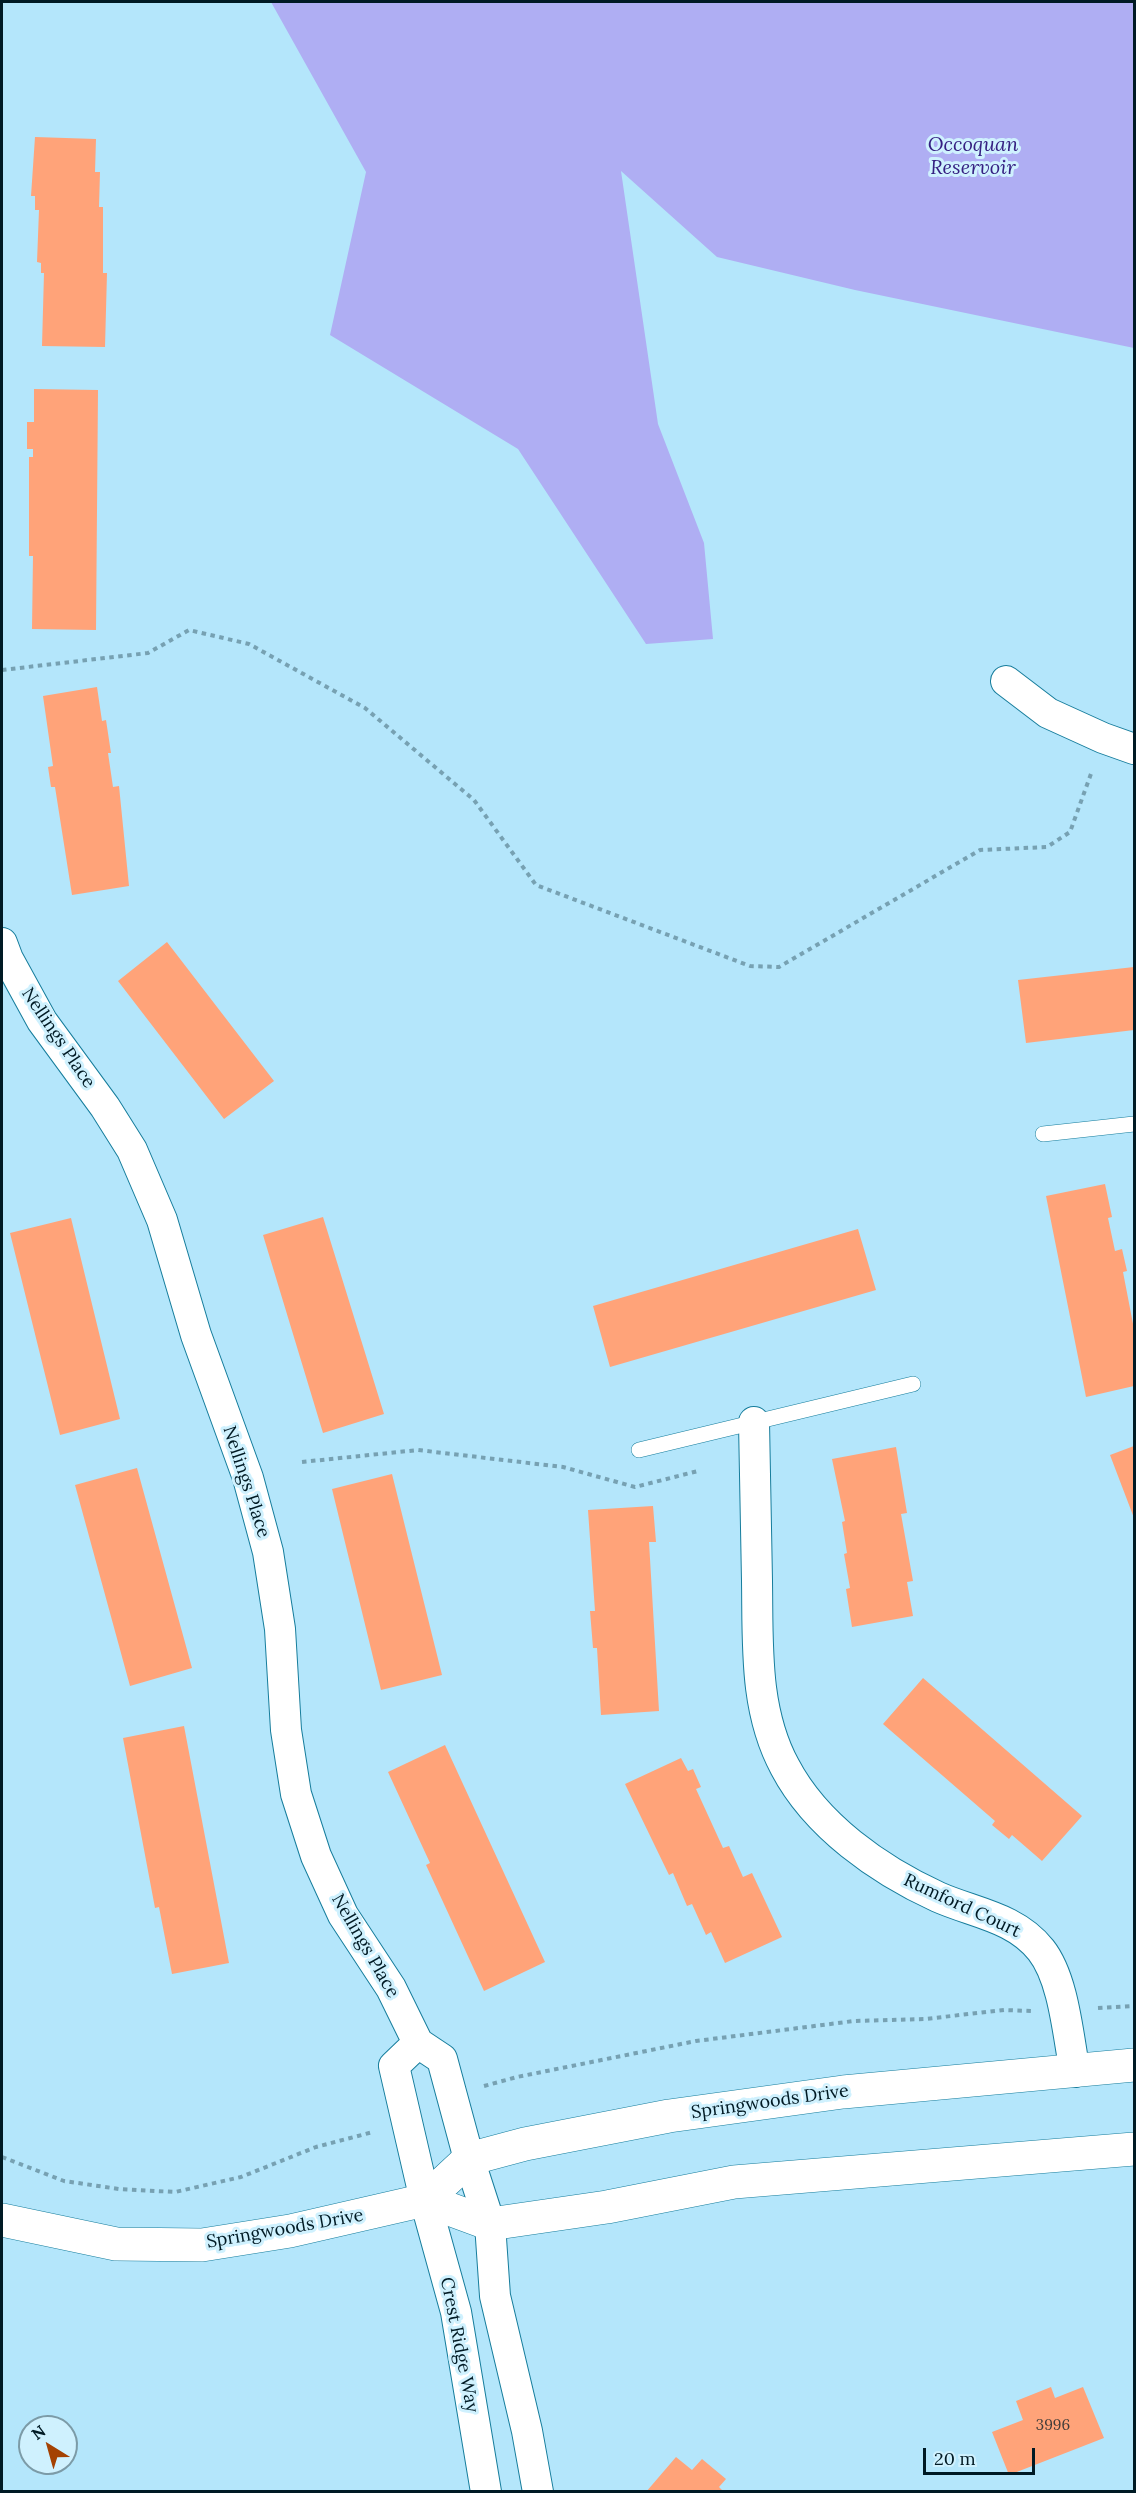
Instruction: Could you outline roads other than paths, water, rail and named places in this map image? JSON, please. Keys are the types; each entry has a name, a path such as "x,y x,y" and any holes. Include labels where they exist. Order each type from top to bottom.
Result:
{"street":[{"path":"1006,681 1048,713 1103,738 1134,749"},
{"name":"Nellings Place","path":"2,943 8,959 42,1021 105,1107 132,1150 162,1220 195,1335 248,1478 268,1552 280,1629 286,1730 300,1804 316,1856 343,1915 391,1989 418,2043 442,2059 469,2159 490,2224"},
{"name":"Rumford Court","path":"754,1422 759,1681 768,1726 785,1767 810,1804 830,1826 885,1869 938,1897 995,1917 1021,1930 1042,1951 1056,1977 1075,2072"},
{"path":"418,2043 394,2067 425,2200 490,2224 607,2207 734,2182 1134,2149"},
{"name":"Springwoods Drive","path":"2,2220 116,2244 202,2245 290,2231 425,2200 469,2159 525,2144 669,2116 843,2091 1134,2065"},
{"name":"Crest Ridge Way","path":"425,2200 456,2312 486,2492"},
{"path":"490,2224 495,2296 527,2430 538,2492"}],"lane":[{"path":"1043,1134 1134,1124"},
{"path":"639,1450 912,1384"}],"water":[{"name":"Occoquan Reservoir","path":"271,2 1134,2 1134,348 855,290 717,257 621,171 658,424 704,543 713,639 646,644 518,449 330,335 366,172"}]}
